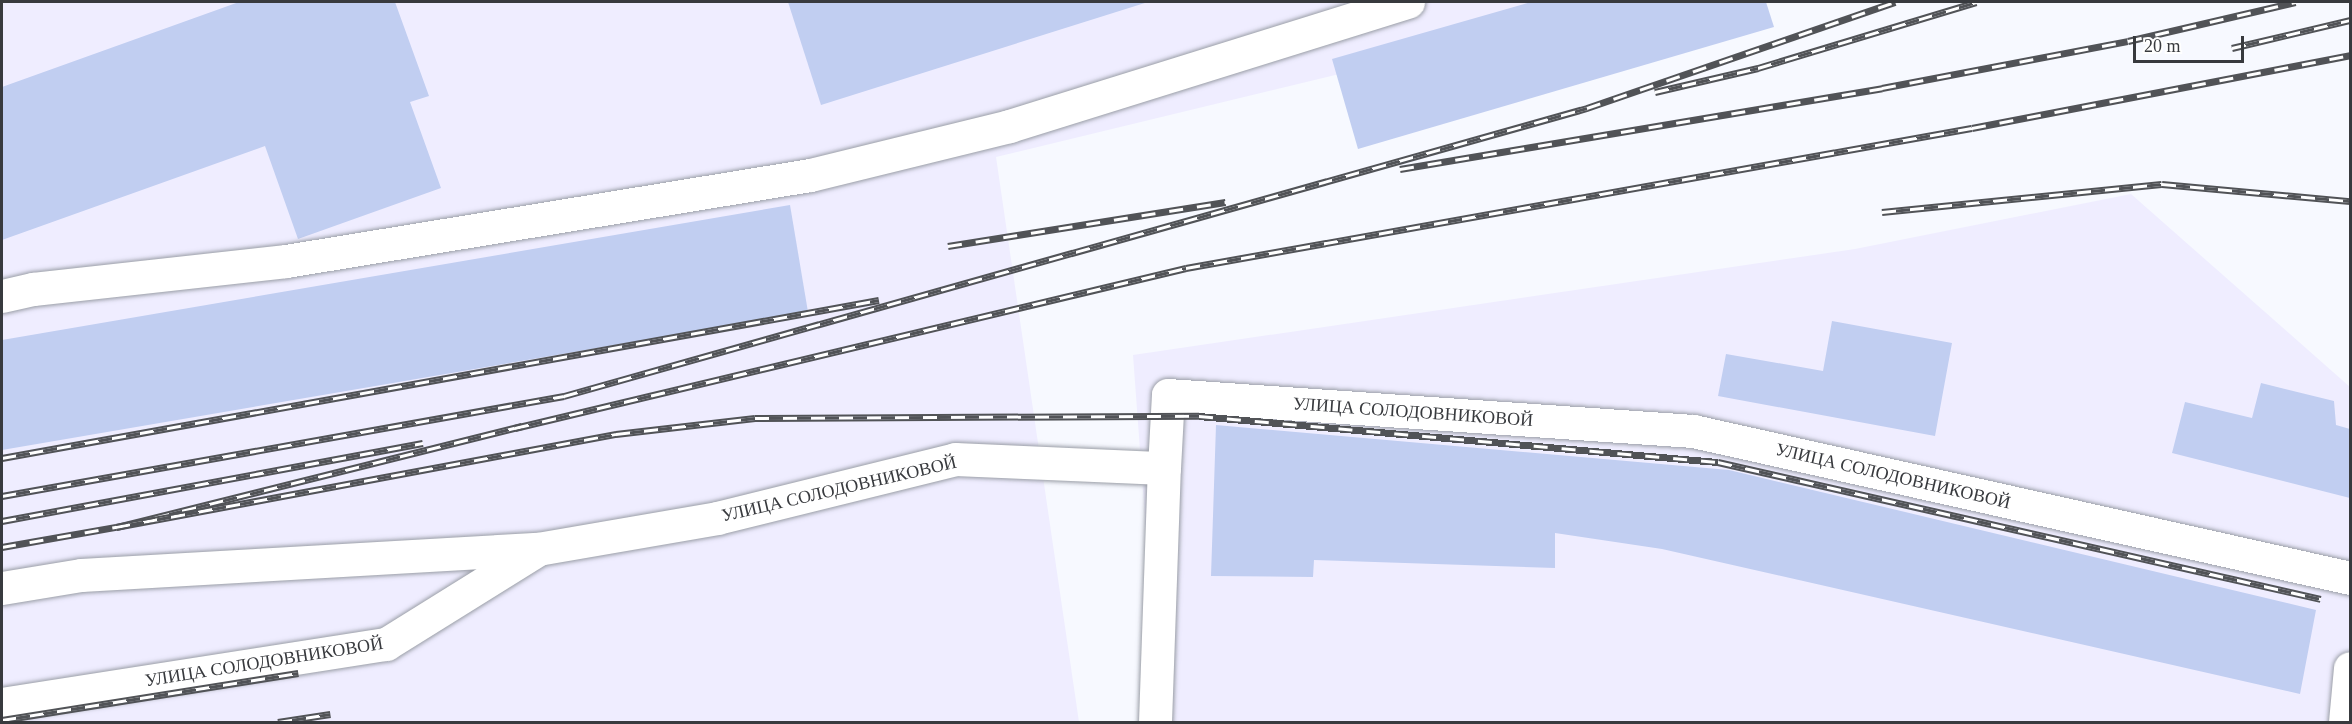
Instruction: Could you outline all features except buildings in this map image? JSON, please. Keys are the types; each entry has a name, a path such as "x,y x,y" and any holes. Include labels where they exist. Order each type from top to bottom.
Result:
{"street":[{"path":"2,296 33,289 286,261 810,175 1009,126 1408,2"},
{"name":"УЛИЦА СОЛОДОВНИКОВОЙ","path":"2,588 81,575 538,549 717,518 955,459 1164,468 1168,395 1693,431 2350,578"},
{"path":"1155,723 1164,468"},
{"name":"УЛИЦА СОЛОДОВНИКОВОЙ","path":"2,704 386,644 538,549"},
{"path":"2345,723 2350,668"}],"shaded area":[{"path":"2,2 1638,2 996,157 1079,722 2,722"},
{"path":"2131,194 2350,387 2350,722 1160,722 1133,355 1855,249"}],"railway":[{"path":"2,496 564,396 1587,108 1895,2"},
{"path":"1655,92 1758,68 1976,2"},
{"path":"1400,169 1882,88 2128,41 2296,2"},
{"path":"2232,48 2350,20"},
{"path":"515,428 1186,268 1972,128 2350,55"},
{"path":"1882,212 2162,184 2350,201"},
{"path":"948,246 1226,202"},
{"path":"2,458 879,300"},
{"path":"522,426 116,527 616,434 755,418 1199,416 1718,462 2321,599"},
{"path":"2,521 423,443"},
{"path":"2,547 116,527"},
{"path":"2,720 298,673"},
{"path":"278,722 330,714"}]}
